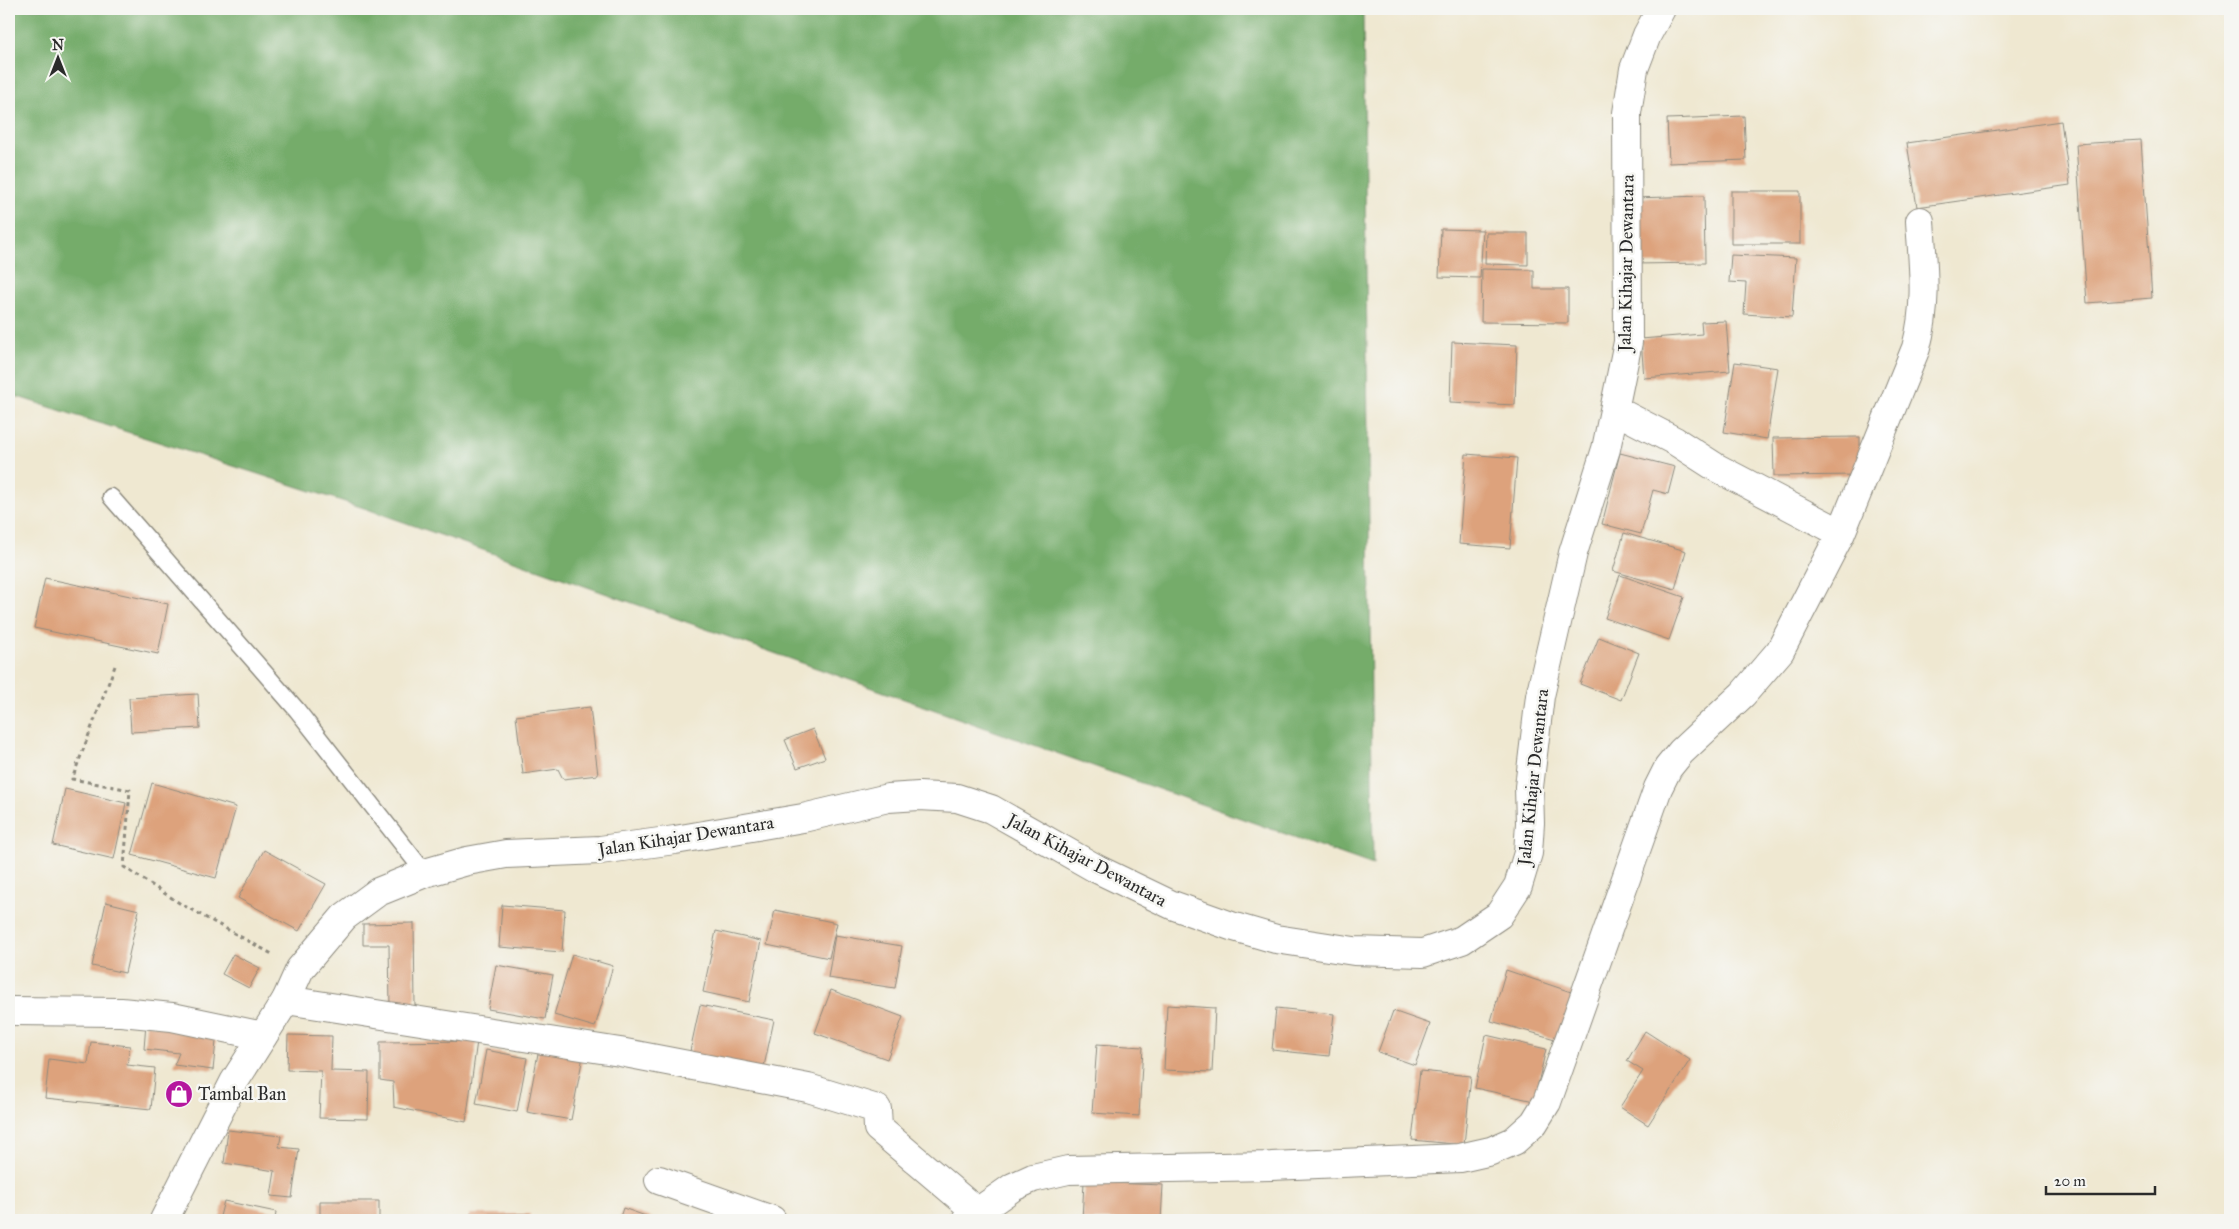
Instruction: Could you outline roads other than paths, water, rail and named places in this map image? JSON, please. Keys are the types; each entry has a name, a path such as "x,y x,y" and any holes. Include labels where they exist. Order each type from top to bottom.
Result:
{"street":[{"name":"Jalan Kihajar Dewantara","path":"164,1220 234,1082 286,1000 300,969 344,918 378,892 425,873 467,861 506,854 600,850 675,840 803,818 888,798 919,796 957,798 992,809 1096,869 1172,906 1258,934 1314,946 1423,953 1462,940 1499,915 1518,886 1528,853 1530,822 1529,787 1533,742 1549,654 1573,553 1606,449 1628,342 1627,113 1634,69 1646,35 1661,9"},
{"path":"286,1000 453,1028 620,1052 829,1093 877,1109 878,1128 971,1216 1013,1187 1033,1178 1068,1170 1271,1166 1460,1158 1491,1151 1514,1141 1534,1123 1547,1102 1655,798 1668,768 1681,752 1743,694 1780,651 1841,533 1916,348 1922,328 1925,300 1920,221"},
{"path":"1615,410 1675,442 1717,468 1841,533"},
{"path":"9,1011 121,1012 172,1017 263,1036"},
{"path":"659,1180 772,1220"}],"lane":[{"path":"111,497 297,710 425,873"}],"place":[{"name":"Tambal Ban","path":"179,1094"}]}
